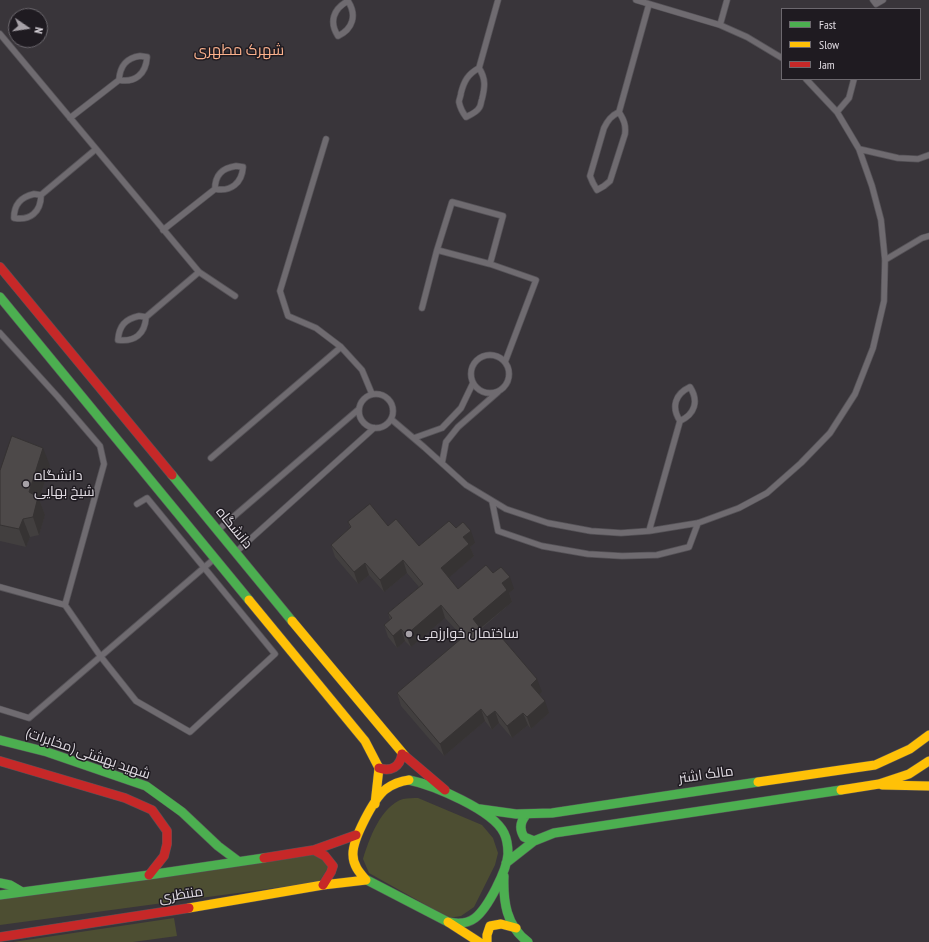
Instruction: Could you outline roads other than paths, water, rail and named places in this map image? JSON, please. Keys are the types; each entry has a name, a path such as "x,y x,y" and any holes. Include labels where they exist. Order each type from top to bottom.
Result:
{"main road":[{"name":"دانشگاه","path":"0,267 402,754 455,798"},
{"path":"0,297 365,741 379,768 375,804"},
{"name":"مالک اشتر","path":"480,810 526,815 552,813 875,765 900,756 921,743 929,735"},
{"name":"شهید بهشتی (مخابرات)","path":"0,740 47,752 146,786 182,812 218,846 238,861"},
{"path":"379,768 383,770 393,769 400,763 402,754"},
{"name":"شهید بهشتی (مخابرات)","path":"0,761 125,798 152,810 167,831 167,844 164,856 150,875"},
{"path":"448,922 457,924 475,918 482,912 506,866 534,841 554,833 879,784 909,774 929,762"},
{"path":"479,942 448,922 366,880 355,867 352,857 352,848 356,835 382,792 390,786 409,780 419,782 492,817 501,828 507,841 508,855 503,898 507,916 523,939 528,942"},
{"path":"879,784 929,786"},
{"path":"526,815 520,823 520,828 524,837 534,841"},
{"name":"منتظری","path":"0,895 150,875 314,850 356,835"},
{"path":"314,850 322,853 328,858 333,866 324,886"},
{"name":"منتظری","path":"0,937 366,880"},
{"path":"0,883 10,885 22,892"},
{"path":"487,942 487,935 490,926 501,924 516,928"},
{"path":"0,929 32,927 46,931"}],"lane":[{"path":"479,68 485,82 484,90 479,108 466,117 460,102 463,84 472,72 479,68 498,0"},
{"path":"636,0 720,25 747,37 781,57"},
{"path":"720,25 727,0"},
{"path":"874,4 883,0"},
{"path":"348,1 353,14 352,21 349,28 338,36 332,23 333,16 341,4 348,1"},
{"path":"619,112 649,4"},
{"path":"0,34 199,272 235,296"},
{"path":"70,118 119,80 133,80 139,76 144,71 147,57 133,57 127,61 119,72 119,80"},
{"path":"391,419 466,485 506,509 555,524 590,531 621,533 649,531 698,523 739,508 767,493 801,463 830,433 855,394 873,348 884,301 885,260 881,220 872,186 859,149 837,112 807,80"},
{"path":"837,112 849,98 854,80"},
{"path":"619,112 624,119 626,126 625,134 610,181 597,190 590,176 607,121 612,115 619,112"},
{"path":"326,139 280,291 288,316 316,328 341,347 362,370 372,394"},
{"path":"41,195 41,202 34,214 28,218 14,218 16,204 21,199 34,194 41,195 96,149"},
{"path":"859,149 898,158 918,159 929,155"},
{"path":"163,230 215,189 229,189 235,186 240,180 243,167 236,166 222,170 215,182 215,189"},
{"path":"422,308 437,250 452,202 503,216 490,264"},
{"path":"885,260 922,238 929,236"},
{"path":"437,250 490,264 536,280 505,362"},
{"path":"146,317 146,324 143,331 138,336 132,340 118,340 121,326 126,321 132,317 146,317 199,272"},
{"path":"0,333 100,446 104,464 65,605"},
{"path":"211,458 341,347"},
{"path":"442,463 446,442 458,427 506,386 508,380 508,367 505,362 495,355 482,356 473,365 471,371 473,383 483,392 495,393 501,390"},
{"path":"414,438 442,428 461,408 473,383"},
{"path":"649,531 680,422 687,418 695,407 696,400 690,387 679,395 676,402 676,415 680,422"},
{"path":"372,394 384,396 390,400 393,406 391,419 387,425 381,428 368,426 363,422 360,416 359,409 361,403 372,394"},
{"path":"218,530 359,409"},
{"path":"236,552 374,428"},
{"path":"0,587 65,605 101,657 136,700 190,732 275,654 147,498 137,504"},
{"path":"492,501 498,531 542,546 588,554 622,556 657,555 690,547 698,523"},
{"path":"0,710 29,718 215,558"}],"place":[{"name":"دانشگاه شیخ بهایی","path":"26,484"},
{"name":"ساختمان خوارزمی","path":"409,634"}],"district":[{"name":"شهرک مطهری","path":"239,51"}]}
